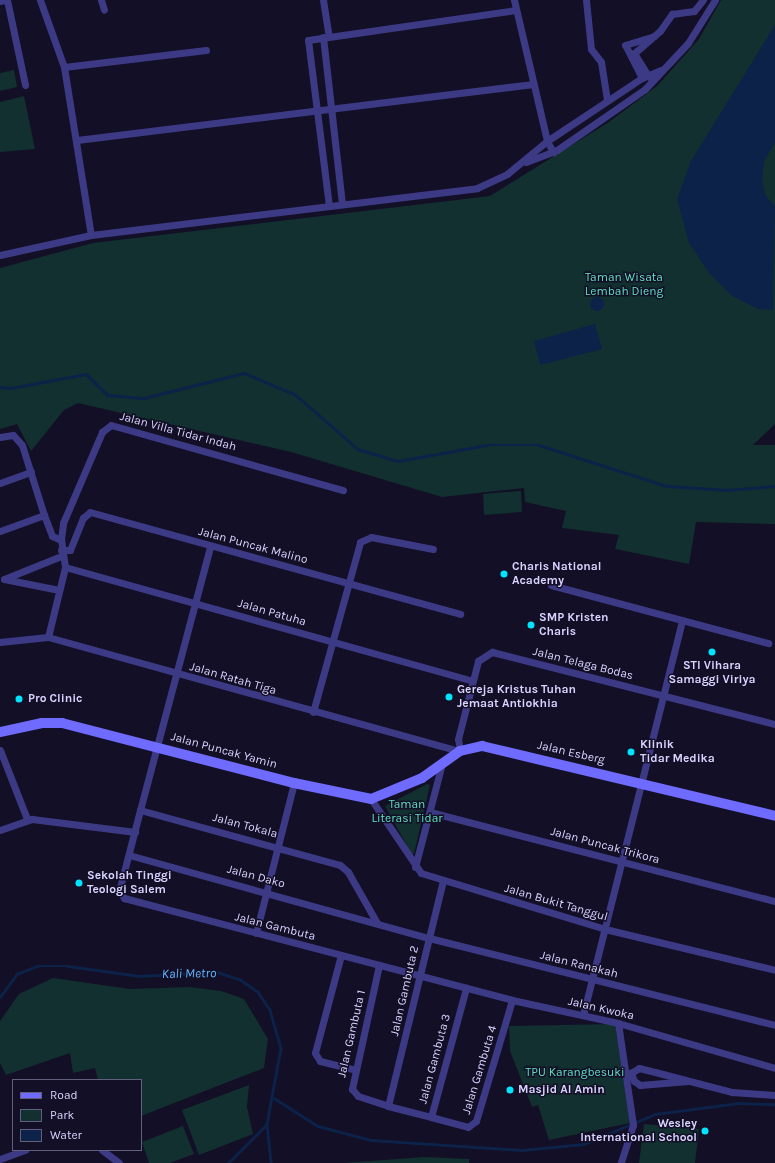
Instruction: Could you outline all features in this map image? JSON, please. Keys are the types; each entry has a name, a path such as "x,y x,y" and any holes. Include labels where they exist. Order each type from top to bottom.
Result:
{"main road":[{"path":"0,732 42,722 62,723 156,747"},
{"name":"Jalan Esberg","path":"371,798 403,788 441,767 460,751 482,746 775,816"},
{"name":"Jalan Puncak Yamin","path":"156,747 294,783 371,798"}],"street":[{"path":"0,1 4,0"},
{"path":"7,0 25,85"},
{"path":"40,0 64,67 77,140 91,235"},
{"path":"101,0 104,10"},
{"path":"323,0 342,204"},
{"path":"514,0 547,141 552,152"},
{"path":"586,0 591,49 601,62 607,101"},
{"path":"632,55 656,35 672,14 694,11 704,0"},
{"path":"0,255 91,235 478,188 522,163 552,152 652,82 661,70 688,42 715,0"},
{"path":"329,206 318,111 308,43 326,37 516,10"},
{"path":"652,82 644,76 626,43 656,35"},
{"path":"64,67 206,50"},
{"path":"522,163 547,141 644,76 661,70"},
{"path":"77,140 534,84"},
{"name":"Jalan Villa Tidar Indah","path":"65,568 61,553 63,523 102,432 111,425 343,490"},
{"path":"0,437 13,436 22,444 52,536 61,540"},
{"path":"0,483 31,472"},
{"name":"Jalan Puncak Malino","path":"61,553 70,550 84,518 90,512 210,547 348,582 460,614"},
{"path":"0,531 44,515"},
{"path":"313,712 359,545 368,537 433,549"},
{"name":"Jalan Puncak Yamin","path":"156,747 210,547"},
{"path":"2,580 61,553"},
{"path":"48,637 65,568"},
{"name":"Jalan Patuha","path":"65,568 195,602 472,681"},
{"path":"2,580 59,590"},
{"path":"552,586 768,643"},
{"path":"583,1015 620,862 682,620"},
{"name":"Jalan Ratah Tiga","path":"0,642 48,637 175,674 460,751"},
{"name":"Jalan Telaga Bodas","path":"460,751 458,739 472,681 481,656 492,652 775,724"},
{"path":"129,855 156,747"},
{"path":"0,750 27,819"},
{"path":"415,867 441,767"},
{"path":"256,933 294,783"},
{"name":"Jalan Bukit Tanggul","path":"371,798 420,873 604,928 775,970"},
{"name":"Jalan Tokala","path":"140,810 277,846 345,868 377,923"},
{"name":"Jalan Puncak Trikora","path":"430,812 775,901"},
{"path":"0,830 27,819 135,832"},
{"name":"Jalan Dako","path":"129,855 266,891 377,923"},
{"name":"Jalan Gambuta","path":"129,855 119,891 124,898 378,966 422,976"},
{"name":"Jalan Gambuta 2","path":"388,1106 422,976 429,938 443,881"},
{"name":"Jalan Ranakah","path":"377,923 429,938 775,1025"},
{"path":"341,955 315,1053 320,1061 355,1070"},
{"name":"Jalan Gambuta 1","path":"378,966 351,1085 355,1095 388,1106"},
{"name":"Jalan Kwoka","path":"422,976 512,1000 618,1023 775,1068"},
{"name":"Jalan Gambuta 3","path":"388,1106 431,1117 466,988"},
{"name":"Jalan Gambuta 4","path":"431,1117 468,1127 476,1121 512,1000"},
{"path":"618,1023 633,1122 621,1163"},
{"path":"688,1081 640,1085 634,1081 631,1072 639,1068 755,1096 775,1095"},
{"path":"0,1159 22,1151"},
{"path":"103,1151 119,1163"}],"green space":[{"name":"Taman Wisata Lembah Dieng","path":"721,0 775,0 775,424 753,445 775,445 775,524 696,522 689,564 615,549 619,535 562,528 566,511 525,502 524,488 442,497 291,452 78,403 64,410 31,451 17,424 0,429 0,268 93,243 490,196 609,122 657,86 699,39"},
{"path":"14,70 17,87 0,91 0,73"},
{"path":"24,96 35,149 0,152 0,102"},
{"path":"521,491 522,512 484,515 483,494"},
{"name":"Taman Literasi Tidar","path":"427,784 430,785 414,854 411,853 385,806"},
{"path":"53,978 130,989 190,987 221,991 244,999 268,1039 264,1068 142,1116 142,1079 98,1079 95,1068 73,1073 70,1053 6,1075 0,1063 0,1021 19,994"},
{"name":"TPU Karangbesuki","path":"615,1024 630,1123 549,1140 538,1105 532,1107 510,1051 509,1026"},
{"path":"249,1085 247,1107 253,1134 199,1155 182,1110"},
{"path":"644,1124 699,1129 695,1163 639,1163"},
{"path":"183,1126 194,1154 170,1163 149,1163 142,1142"},
{"path":"425,1157 469,1159 469,1163 342,1163"}],"water":[{"path":"775,25 775,143 764,161 762,179 765,195 775,206 773,310 758,309 732,296 710,274 689,243 677,199 691,161"},
{"path":"594,297 600,297 604,301 604,307 600,311 594,311 590,307 590,301"},
{"path":"595,324 602,349 540,365 534,341"}],"waterway":[{"path":"0,387 11,388 86,374 108,395 144,398 244,373 296,395 358,449 398,461 487,445 539,445 667,486 727,490 775,486"},
{"name":"Kali Metro","path":"0,997 17,974 37,966 68,966 139,976 217,972 241,980 258,992 270,1010 281,1048 267,1124 271,1163"},
{"path":"274,1098 318,1126 371,1140 522,1150 584,1144 655,1114 738,1103 775,1104"},
{"path":"228,1163 267,1124"}],"place":[{"name":"Charis National Academy","path":"504,574"},
{"name":"SMP Kristen Charis","path":"531,625"},
{"name":"STI Vihara Samaggi Viriya","path":"712,652"},
{"name":"Gereja Kristus Tuhan Jemaat Antiokhia","path":"449,697"},
{"name":"Pro Clinic","path":"19,699"},
{"name":"Klinik Tidar Medika","path":"631,752"},
{"name":"Sekolah Tinggi Teologi Salem","path":"79,883"},
{"name":"Masjid Al Amin","path":"510,1090"},
{"name":"Wesley International School","path":"705,1131"}]}
